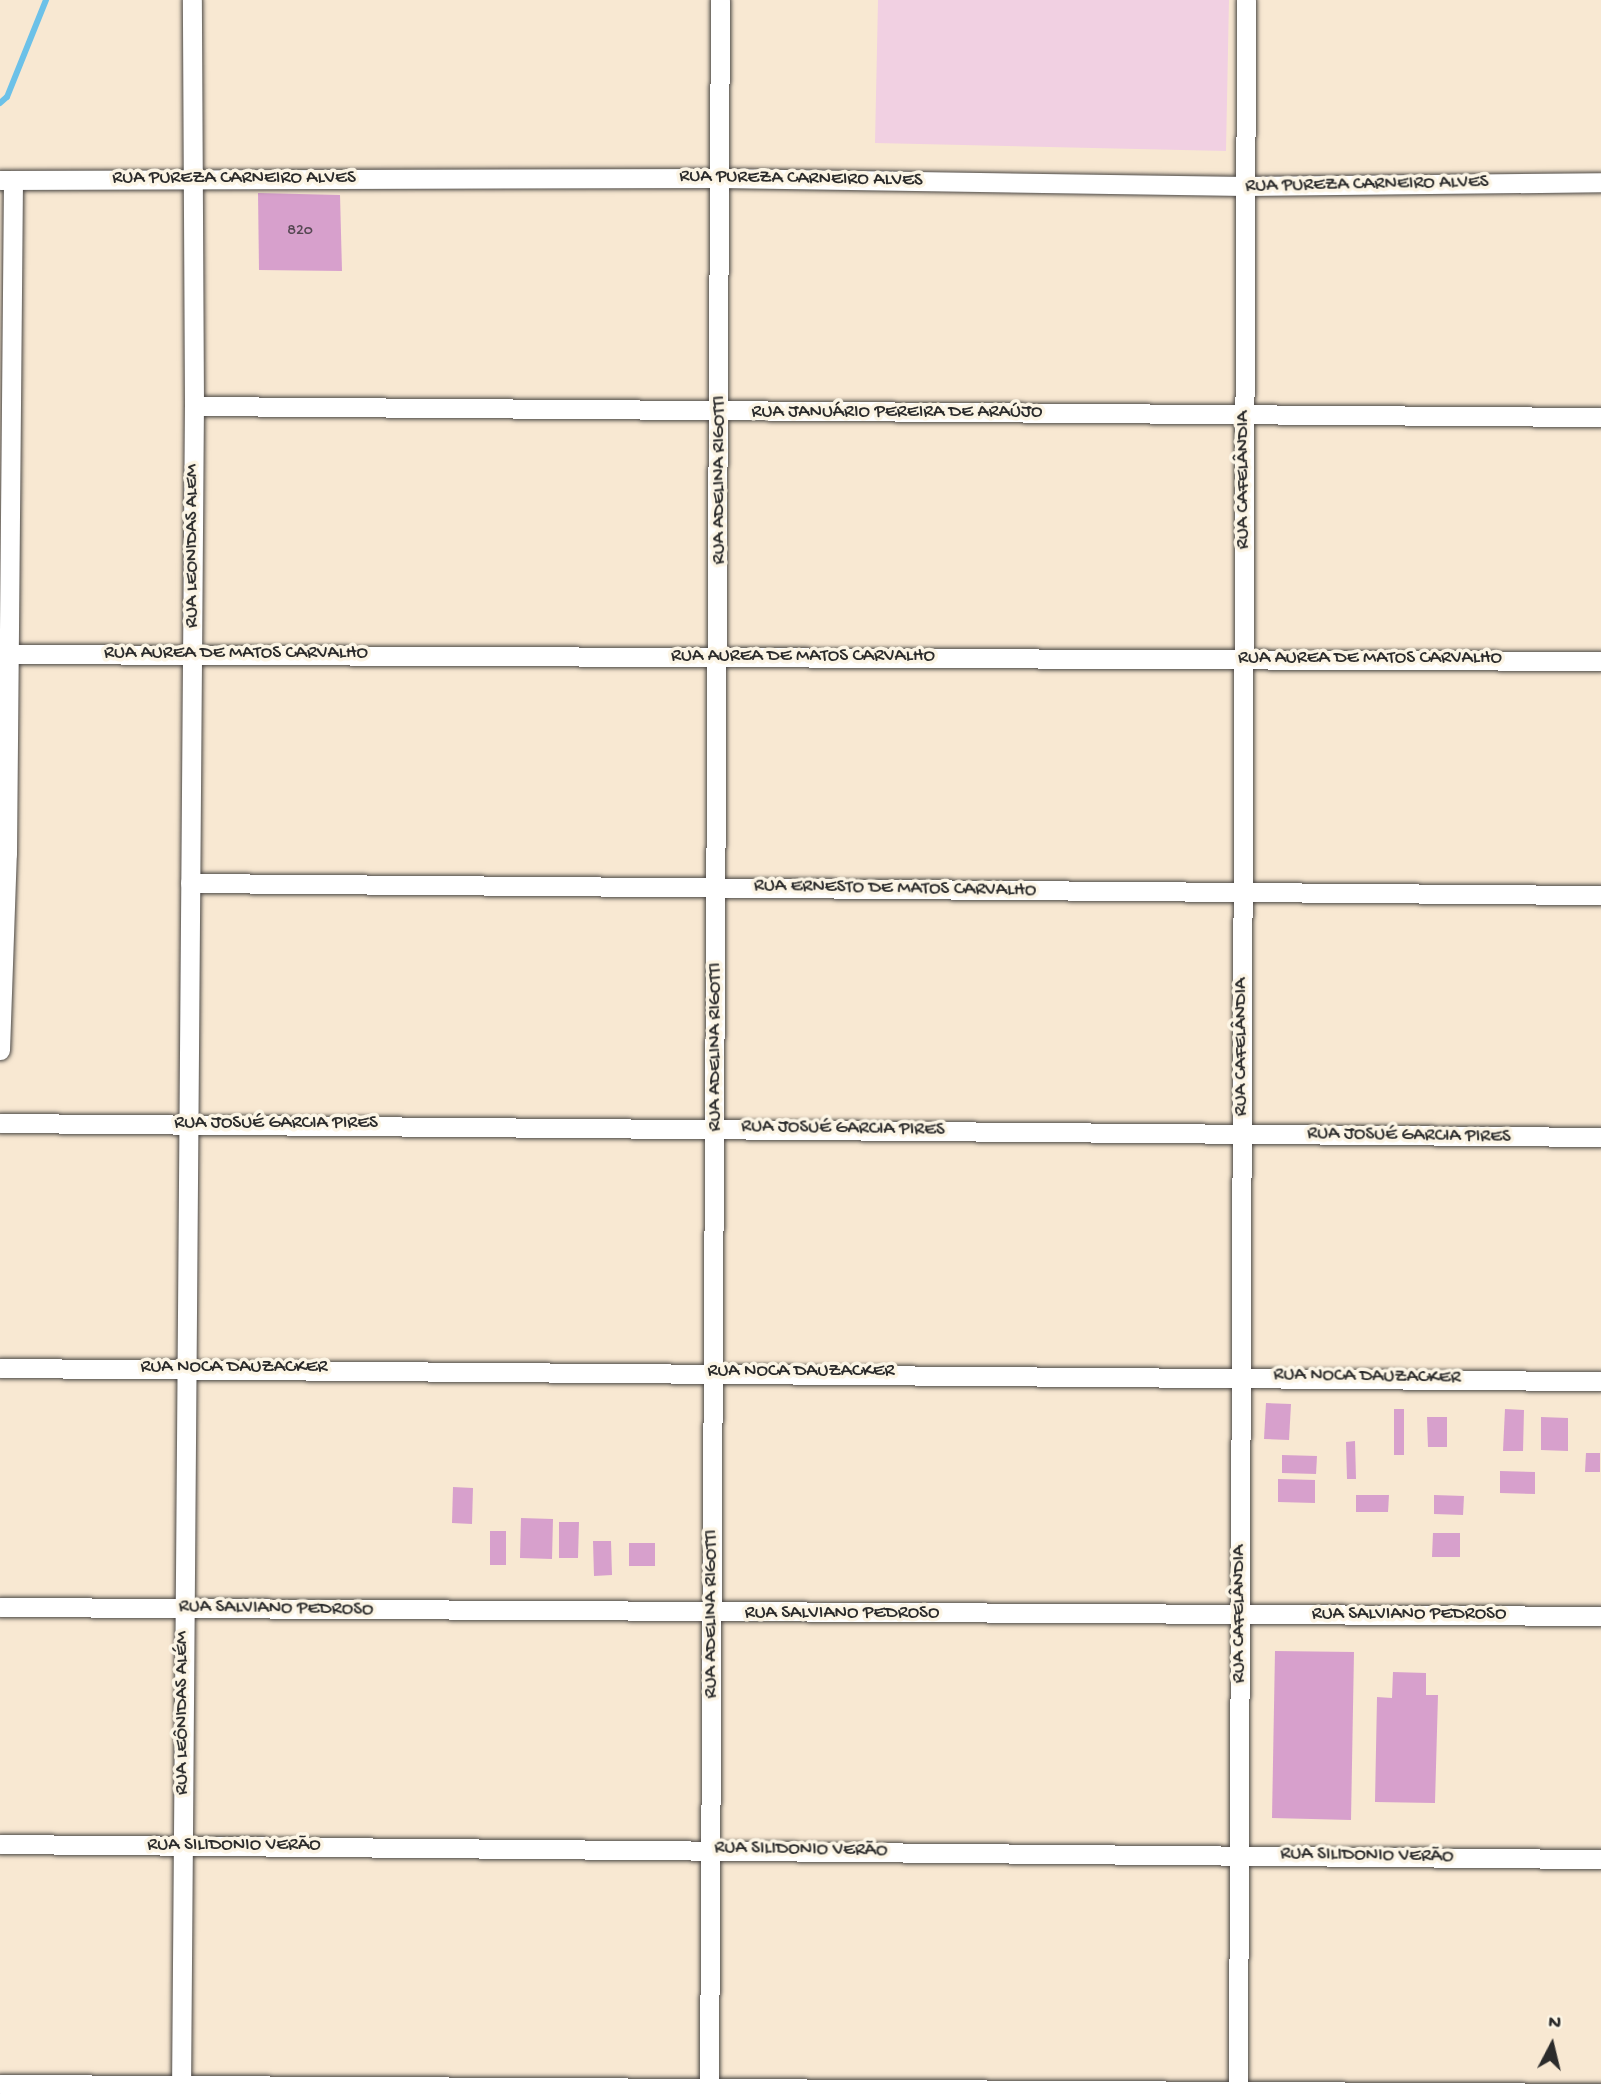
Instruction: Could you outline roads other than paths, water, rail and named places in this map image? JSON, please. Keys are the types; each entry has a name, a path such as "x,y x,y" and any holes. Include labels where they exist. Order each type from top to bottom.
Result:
{"street":[{"path":"191,180 192,0"},
{"name":"RUA ADELINA RIGOTTI","path":"709,2091 719,656 720,0"},
{"name":"RUA CAFELÂNDIA","path":"1238,2093 1246,0"},
{"name":"RUA PUREZA CARNEIRO ALVES","path":"6,180 720,178 1245,186 1601,182"},
{"path":"0,1050 5,654 6,180"},
{"name":"RUA LEONIDAS ALEM","path":"188,1123 194,406 191,180"},
{"name":"RUA JANUÁRIO PEREIRA DE ARAÚJO","path":"194,406 720,413 1601,417"},
{"name":"RUA AUREA DE MATOS CARVALHO","path":"5,654 1601,661"},
{"name":"RUA ERNESTO DE MATOS CARVALHO","path":"190,883 1601,895"},
{"name":"RUA JOSUÉ GARCIA PIRES","path":"0,1123 1601,1138"},
{"name":"RUA LEÔNIDAS ALÉM","path":"181,2088 188,1123"},
{"name":"RUA NOCA DAUZACKER","path":"0,1368 1241,1375 1601,1381"},
{"name":"RUA SALVIANO PEDROSO","path":"0,1607 712,1614 1240,1613 1601,1616"},
{"name":"RUA SILIDONIO VERÃO","path":"0,1844 1601,1859"},
{"path":"0,2084 181,2088 709,2091 1601,2093"}],"waterway":[{"path":"0,103 7,97 46,0"}]}
